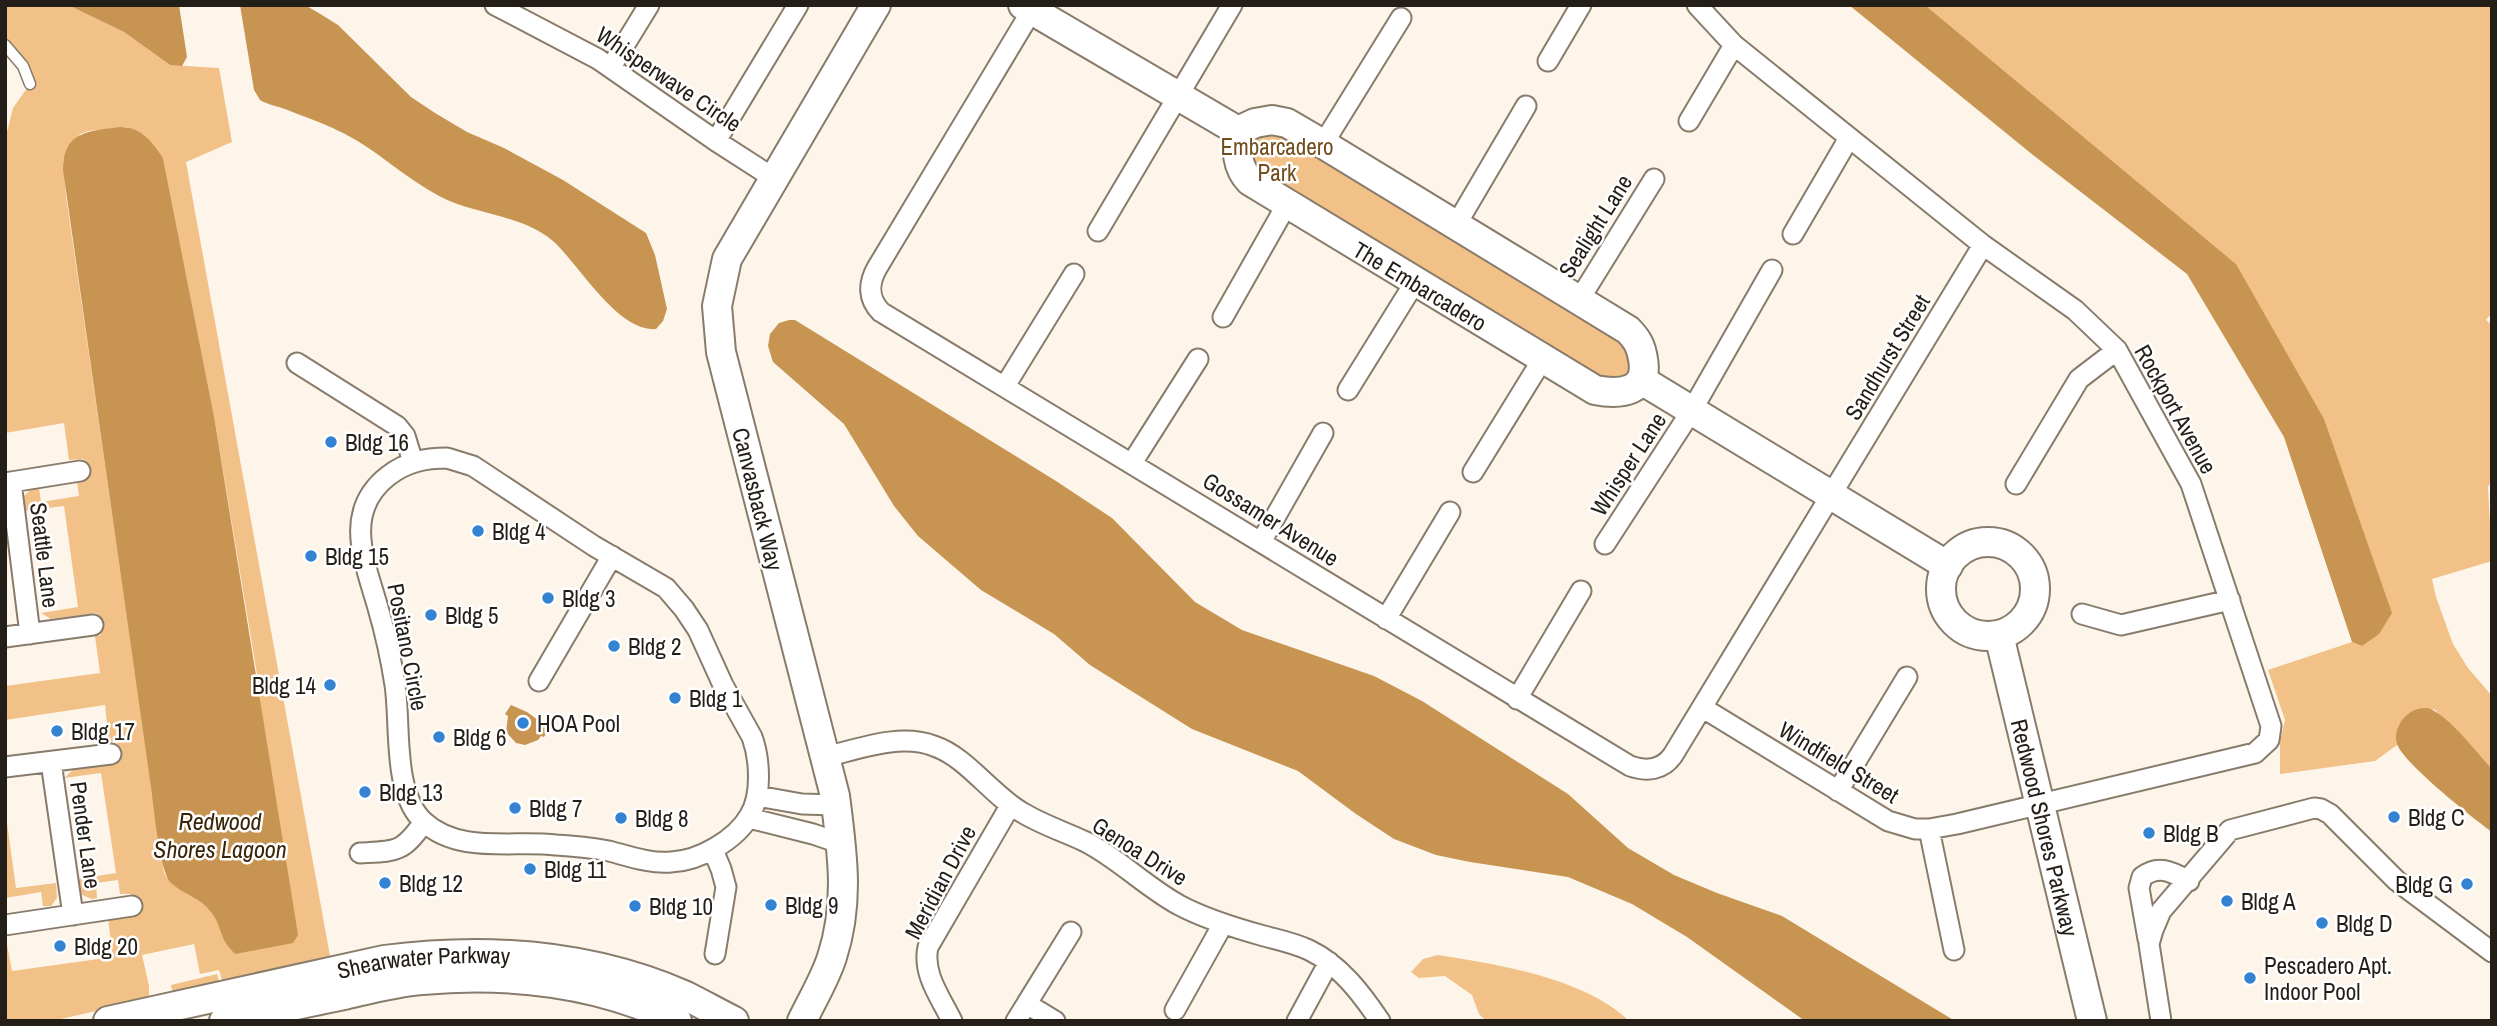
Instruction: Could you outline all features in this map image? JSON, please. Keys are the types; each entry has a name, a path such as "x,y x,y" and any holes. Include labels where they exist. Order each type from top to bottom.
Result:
{"street":[{"name":"Whisperwave Circle","path":"495,5 611,67 775,179"},
{"path":"611,67 649,5"},
{"path":"716,141 798,5"},
{"name":"Canvasback Way","path":"803,1021 832,957 837,935 844,875 842,844 825,757 721,352 717,320 718,294 727,259 876,5"},
{"path":"1098,231 1232,5"},
{"path":"1548,61 1581,5"},
{"name":"Rockport Avenue","path":"1697,5 1734,45 1983,245 2075,310 2117,350 2191,484 2270,717 2269,740 2264,747 2242,756 2039,803"},
{"path":"1030,7 1238,131 1255,123 1281,121 1323,144 1628,330 1638,339 1645,371 1643,381 1948,566"},
{"name":"Gossamer Avenue","path":"1030,7 877,268 870,287 874,305 881,312 1517,699 1630,766 1639,769 1660,767 1669,761 1703,708 1832,494"},
{"path":"1323,144 1401,18"},
{"path":"1689,121 1734,45"},
{"path":"1456,225 1526,106"},
{"name":"The Embarcadero","path":"1238,131 1237,148 1244,175 1287,204 1595,390 1610,393 1622,391 1643,381"},
{"path":"1793,234 1849,138"},
{"name":"Sealight Lane","path":"1579,300 1654,179"},
{"path":"1223,317 1287,204"},
{"name":"Sandhurst Street","path":"1832,494 1983,245"},
{"name":"Whisper Lane","path":"1605,544 1692,410 1772,270"},
{"path":"1005,386 1074,274"},
{"path":"1348,390 1415,282"},
{"path":"2017,485 2080,379 2117,350"},
{"path":"1132,463 1198,359"},
{"path":"1473,472 1542,360"},
{"path":"297,363 397,426 405,436 413,462"},
{"path":"1261,542 1323,433"},
{"name":"Positano Circle","path":"447,458 470,465 612,556 666,588 698,630 723,685 754,741 757,796 749,818 713,850 692,858 664,862 599,849 552,844 460,841 444,835 424,822 412,806 404,785 395,684 360,538 364,510 373,492 387,477 413,462 447,458"},
{"path":"8,483 80,471"},
{"name":"Seattle Lane","path":"8,483 30,634"},
{"path":"1386,618 1450,512"},
{"path":"1988,543 2007,546 2023,558 2032,574 2035,593 2029,612 2016,626 1999,635 1988,636 1967,631 1950,617 1945,608 1941,587 1948,566 1961,551 1969,547 1988,543"},
{"path":"539,681 612,556"},
{"path":"1517,699 1581,591"},
{"path":"2082,614 2121,625 2230,600"},
{"path":"5,637 93,625"},
{"name":"Redwood Shores Parkway","path":"1999,635 2092,1021"},
{"path":"1838,791 1907,677"},
{"name":"Windfield Street","path":"1703,708 1902,827 1929,829 2039,803"},
{"name":"Genoa Drive","path":"825,757 893,742 923,742 942,749 955,757 1010,806 1042,824 1086,842 1179,905 1223,924 1290,942 1329,962 1349,980 1380,1021"},
{"path":"5,768 111,754"},
{"name":"Pender Lane","path":"51,762 73,915"},
{"path":"757,796 802,804 836,805"},
{"name":"Meridian Drive","path":"952,1021 929,972 928,947 1010,806"},
{"path":"2149,944 2152,930 2161,912 2230,830 2318,808 2330,814 2397,881 2492,952"},
{"path":"749,818 842,844"},
{"path":"360,853 392,851 403,847 410,842 424,822"},
{"path":"1929,829 1954,950"},
{"path":"713,850 726,887 715,954"},
{"path":"2161,1021 2140,895 2140,880 2150,871 2164,869 2189,881"},
{"path":"5,925 132,906"},
{"path":"1175,1010 1223,924"},
{"path":"1016,1021 1070,932"},
{"name":"Shearwater Parkway","path":"108,1021 384,960 486,953 530,956 585,965 651,983 685,996 734,1021"},
{"path":"1297,1021 1329,962"},
{"name":"Shearwater Parkway","path":"224,1021 382,986 422,980 482,978 523,980 579,989 622,1000 677,1021"},
{"path":"1027,1004 1055,1021"}],"lane":[{"path":"5,45 23,66 30,85"}],"green space":[{"path":"5,5 68,5 124,32 170,65 219,68 232,142 186,162 330,956 222,980 219,970 200,974 194,944 142,955 149,999 52,1021 5,1021 5,934 12,971 113,957 108,919 134,915 131,894 120,894 118,880 96,883 97,898 92,899 82,895 77,879 116,873 101,773 64,778 74,769 119,762 116,741 109,742 105,705 5,720 5,686 100,673 95,636 101,635 97,613 51,619 41,613 78,607 64,506 25,511 24,496 33,487 39,487 41,502 79,496 77,482 87,479 84,459 69,460 64,423 5,433 5,133 6,136 13,108 30,84 5,45","holes":["127,127 163,158 214,416 259,686 235,954 226,943 211,911 174,884 164,873 63,161 80,134"]},
{"path":"1925,5 2492,5 2492,313 2486,320 2492,325 2492,479 2488,487 2492,561 2432,579 2453,644 2468,668 2492,696 2492,769 2434,709 2396,735 2397,745 2375,761 2280,774 2280,743 2285,720 2268,670 2352,642 2362,646 2236,264"},
{"name":"Embarcadero Park","path":"1266,127 1627,338 1631,373 1612,385 1260,181 1247,140"},
{"path":"5,808 16,888 56,883 57,898 51,906 43,906 41,892 5,898"},
{"path":"1438,955 1539,975 1589,994 1611,1006 1629,1021 1486,1021 1479,1014 1472,995 1445,976 1419,978 1411,972 1423,959"},
{"path":"217,974 220,984 173,995 171,985"}],"water":[{"path":"68,5 179,5 187,57 182,66 170,65 124,32"},
{"path":"240,5 305,5 338,25 411,97 467,132 504,148 563,180 646,233 655,255 667,309 663,321 656,329 642,327 627,320 600,295 563,251 540,232 527,225 439,196 345,134 260,100 254,90"},
{"path":"1849,5 1925,5 2236,264 2324,419 2392,613 2379,634 2362,646 2352,642 2284,437 2187,274 2033,155"},
{"name":"Redwood Shores Lagoon","path":"120,127 140,133 163,158 214,416 298,935 293,943 235,954 226,943 215,917 207,907 171,883 160,853 63,170 64,157 73,140 88,132"},
{"path":"795,320 1112,518 1195,602 1242,630 1374,676 1422,701 1568,794 1628,848 1674,875 1782,916 1955,1021 1805,1021 1687,937 1632,904 1568,877 1436,855 1394,839 1298,771 1192,729 1090,665 1054,634 981,590 918,536 894,506 844,424 773,362 768,346 770,334 779,323"},
{"name":"HOA Pool","path":"511,705 527,712 549,728 544,737 525,745 516,743 506,732 508,716 505,714"},
{"path":"2427,708 2452,725 2492,769 2492,832 2425,777 2397,744 2397,731 2403,719 2414,710"}],"place":[{"name":"Bldg 16","path":"331,442"},
{"name":"Bldg 4","path":"478,531"},
{"name":"Bldg 15","path":"311,556"},
{"name":"Bldg 3","path":"548,598"},
{"name":"Bldg 5","path":"431,615"},
{"name":"Bldg 2","path":"614,646"},
{"name":"Bldg 14","path":"330,685"},
{"name":"Bldg 1","path":"675,698"},
{"name":"HOA Pool","path":"523,723"},
{"name":"Bldg 17","path":"57,731"},
{"name":"Bldg 6","path":"439,737"},
{"name":"Bldg 13","path":"365,792"},
{"name":"Bldg 7","path":"515,808"},
{"name":"Bldg C","path":"2394,817"},
{"name":"Bldg 8","path":"621,818"},
{"name":"Bldg B","path":"2149,833"},
{"name":"Bldg 11","path":"530,869"},
{"name":"Bldg 12","path":"385,883"},
{"name":"Bldg G","path":"2467,884"},
{"name":"Bldg A","path":"2227,901"},
{"name":"Bldg 9","path":"771,905"},
{"name":"Bldg 10","path":"635,906"},
{"name":"Bldg D","path":"2322,923"},
{"name":"Bldg 20","path":"60,946"},
{"name":"Pescadero Apt. Indoor Pool","path":"2250,978"}]}
